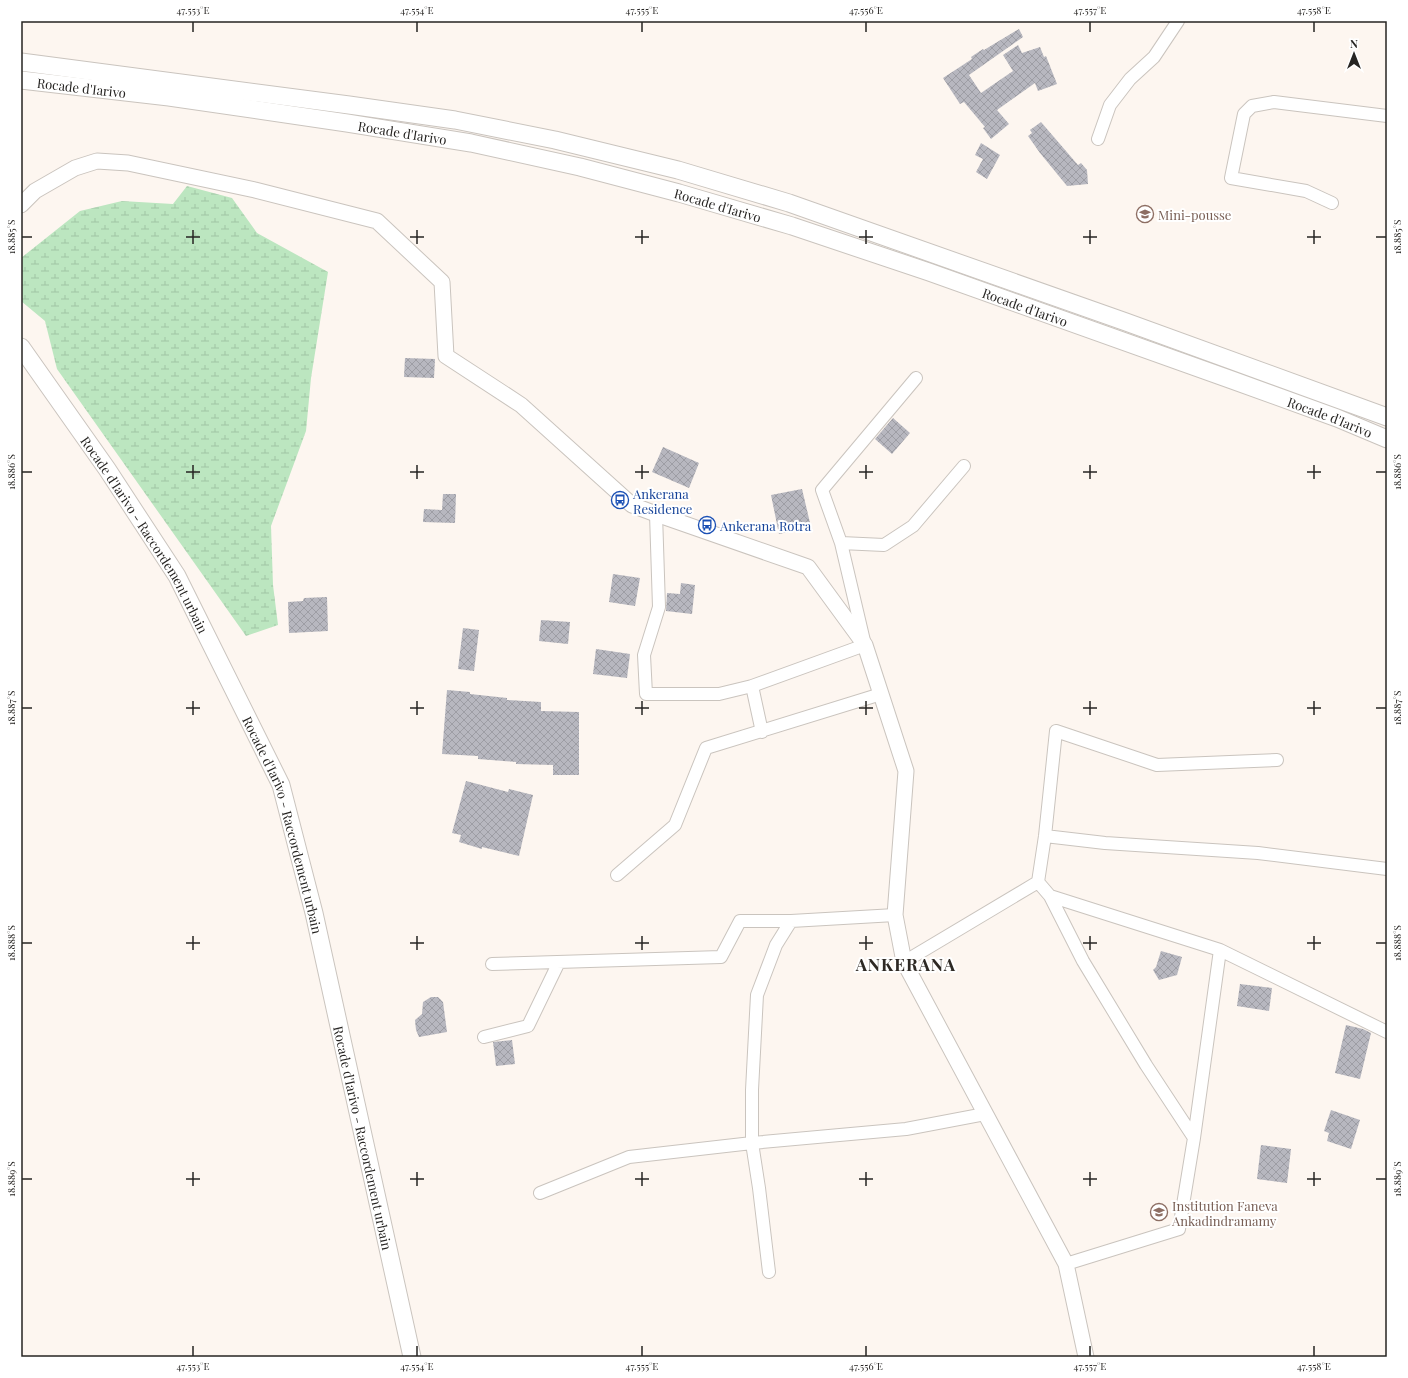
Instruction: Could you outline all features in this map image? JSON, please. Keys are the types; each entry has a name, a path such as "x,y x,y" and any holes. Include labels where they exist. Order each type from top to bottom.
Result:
{"main road":[{"name":"Rocade d'Iarivo","path":"21,62 455,120 555,140 678,170 796,205 1082,306 1387,417"},
{"name":"Rocade d'Iarivo","path":"21,80 177,98 347,123 471,144 580,167 679,193 792,226 929,272 1337,418 1387,439"},
{"name":"Rocade d'Iarivo - Raccordement urbain","path":"21,347 107,469 177,576 281,785 314,913 412,1357"}],"street":[{"path":"1098,139 1110,105 1130,79 1154,58 1178,21"},
{"path":"1332,203 1306,191 1231,178 1244,114 1252,106 1274,102 1387,116"},
{"path":"21,205 35,191 75,168 97,161 128,163 255,190 377,221 442,282 446,356 521,405 632,505 808,567 865,644"},
{"path":"916,378 822,490 841,543 865,644 906,771 895,915 904,962 1066,1264 1086,1357"},
{"path":"841,543 884,545 913,526 964,466"},
{"path":"656,514 658,607 644,655 646,694 719,694 752,686 865,644"},
{"path":"752,686 762,732"},
{"path":"617,875 675,825 706,748 762,732 881,694"},
{"path":"1194,1138 1146,1065 1083,961 1050,896 1038,882 1045,836 1056,732 1157,765 1277,760"},
{"path":"1045,836 1106,843 1258,853 1387,869"},
{"path":"904,962 1038,882"},
{"path":"1050,896 1220,950 1387,1032"},
{"path":"492,964 721,957 740,921 791,921 895,915"},
{"path":"769,1272 752,1143 752,1090 757,995 776,945 791,921"},
{"path":"1066,1264 1179,1229 1194,1138 1220,950"},
{"path":"484,1037 528,1026 559,962"},
{"path":"540,1193 629,1157 752,1143 906,1129 985,1114"}],"green space":[{"path":"187,186 232,198 257,233 328,272 311,378 306,431 271,526 273,585 278,625 246,636 57,369 45,321 21,301 21,258 80,211 122,201 173,204"}],"building":[{"path":"1019,29 1023,37 969,75 981,93 1013,71 1003,55 1018,45 1022,53 1040,47 1044,57 1046,56 1057,84 1038,91 1035,83 997,110 1009,124 991,139 983,128 985,127 964,102 960,104 943,78 972,59 971,57 983,49 984,50"},
{"path":"1041,122 1078,165 1081,163 1087,170 1088,184 1067,186 1040,153 1028,136 1032,133 1030,130"},
{"path":"981,143 1000,155 987,179 976,172 983,159 975,155"},
{"path":"405,358 435,359 434,378 404,377"},
{"path":"893,418 910,433 892,454 875,439"},
{"path":"663,447 699,463 689,488 652,472"},
{"path":"802,489 811,527 779,534 771,495"},
{"path":"443,494 456,494 455,523 423,522 424,509 442,510"},
{"path":"613,574 640,578 635,606 609,602"},
{"path":"681,583 695,585 692,614 666,611 667,593 680,594"},
{"path":"327,597 328,631 289,633 288,602 303,601 304,598"},
{"path":"541,620 570,622 568,644 539,641"},
{"path":"463,628 479,630 474,671 458,669"},
{"path":"596,649 630,654 627,678 593,674"},
{"path":"447,690 507,698 507,700 541,702 541,711 579,712 579,775 553,775 553,765 516,764 516,762 478,759 478,756 442,754"},
{"path":"466,781 508,792 509,789 533,795 519,856 482,847 482,849 459,842 461,835 452,833"},
{"path":"1161,951 1182,957 1177,975 1159,980 1153,970 1156,967"},
{"path":"1240,984 1272,988 1269,1011 1237,1006"},
{"path":"431,997 438,997 443,1002 447,1032 419,1037 416,1030 415,1020 422,1014 423,1002"},
{"path":"1346,1025 1363,1029 1371,1033 1360,1079 1335,1073"},
{"path":"512,1040 515,1064 496,1066 493,1042"},
{"path":"1331,1110 1360,1120 1351,1149 1327,1141 1329,1133 1324,1131"},
{"path":"1261,1145 1291,1149 1287,1183 1257,1179"}],"place":[{"name":"Mini-pousse","path":"1145,214"},
{"name":"Ankerana Residence","path":"620,500"},
{"name":"Ankerana Rotra","path":"707,525"},
{"name":"Institution Faneva Ankadindramamy","path":"1159,1212"}],"district":[{"name":"ANKERANA","path":"906,964"}]}
